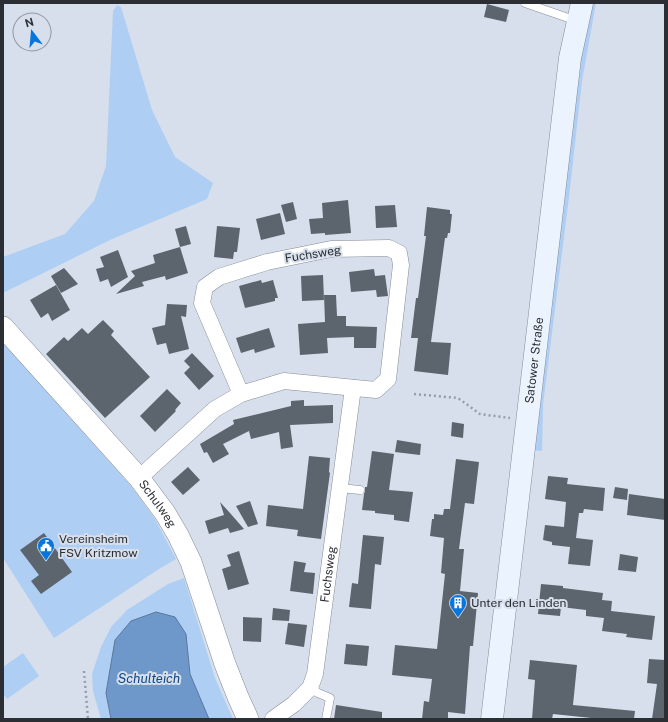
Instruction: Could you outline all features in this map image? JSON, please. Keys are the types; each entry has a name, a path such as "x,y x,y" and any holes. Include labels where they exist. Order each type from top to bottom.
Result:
{"main road":[{"name":"Satower Straße","path":"492,719 570,58 580,12"}],"street":[{"name":"Fuchsweg","path":"139,478 149,471 215,409 241,394 284,381 376,390 388,379 402,265 399,253 389,248 332,249 267,262 219,277 205,287 202,303 241,394"},
{"name":"Schulweg","path":"3,327 139,478 165,513 191,562 225,664 248,719"},
{"name":"Fuchsweg","path":"273,719 294,704 310,688 315,674 353,388"}],"lane":[{"path":"525,3 580,12"},
{"path":"340,488 360,490"},
{"path":"310,688 330,698 326,719"}],"path":[{"path":"414,394 458,398 480,414 514,418"},
{"path":"84,671 88,719"}],"shaded area":[{"path":"588,3 596,3 582,81 543,405 542,451 532,450 557,224"},
{"path":"117,5 121,7 152,110 175,157 213,183 207,199 110,240 3,293 3,257 65,234 94,201 106,166 113,11"},
{"path":"3,339 131,486 155,519 176,559 54,638 3,558"},
{"name":"Schulteich","path":"184,578 215,678 233,719 101,719 93,691 92,674 101,647 111,627 127,610 168,584"},
{"path":"23,653 39,676 7,699 3,694 3,667"}],"water":[{"name":"Schulteich","path":"156,612 175,617 186,634 190,674 209,719 111,719 106,693 115,640 131,621"}],"building":[{"path":"487,4 509,10 506,22 484,17"},
{"path":"348,200 351,233 325,235 325,233 311,234 309,219 323,218 322,203"},
{"path":"293,202 297,219 286,222 281,205"},
{"path":"395,205 397,227 376,228 375,206"},
{"path":"427,207 450,210 450,214 452,214 450,233 448,233 447,238 445,238 431,342 451,343 448,375 414,371 418,338 411,338 426,236 424,236"},
{"path":"280,213 285,234 261,240 256,219"},
{"path":"186,226 191,244 180,247 175,229"},
{"path":"217,226 240,228 237,252 234,252 233,259 214,257"},
{"path":"180,247 188,273 166,280 165,276 142,282 144,286 116,294 135,276 131,271 155,263 153,255"},
{"path":"118,250 128,277 111,287 108,279 100,282 96,269 104,267 100,257"},
{"path":"64,268 78,284 61,293 51,276"},
{"path":"374,269 375,276 385,275 388,296 377,297 376,290 351,292 349,272"},
{"path":"323,275 324,300 302,301 301,276"},
{"path":"261,280 262,283 273,280 278,298 275,298 275,301 245,308 239,286"},
{"path":"56,285 70,310 52,321 48,313 41,318 30,300"},
{"path":"324,295 336,295 337,316 346,316 346,326 377,327 376,348 354,348 354,337 327,338 328,353 300,355 298,324 325,322"},
{"path":"167,304 187,305 186,317 181,316 189,349 169,354 166,343 157,345 152,328 165,325"},
{"path":"103,320 114,331 111,335 150,377 105,418 46,354 64,337 68,341 82,328 88,334"},
{"path":"269,328 275,347 255,353 254,349 241,353 236,338"},
{"path":"192,353 214,376 199,390 184,373 190,367 184,361"},
{"path":"167,389 181,403 175,410 176,411 155,432 140,416"},
{"path":"304,400 304,406 333,405 333,423 290,425 293,447 281,449 279,432 251,439 249,431 223,444 229,454 213,463 207,452 204,453 200,444 234,424 233,420 291,406 291,401"},
{"path":"452,422 464,424 463,438 451,436"},
{"path":"397,440 421,444 420,455 395,452"},
{"path":"372,451 394,454 389,490 413,492 409,522 394,520 394,515 362,510"},
{"path":"309,456 330,458 330,473 321,539 297,536 298,530 266,526 268,505 303,509"},
{"path":"456,459 479,462 474,504 465,503 459,549 464,549 460,591 478,593 473,646 470,646 465,714 448,712 448,719 422,719 424,701 429,702 432,679 392,675 395,645 437,649 445,574 441,573 444,538 430,536 434,514 443,515 444,509 450,509"},
{"path":"188,467 200,480 183,495 171,482"},
{"path":"548,476 568,478 567,484 605,488 603,511 584,509 583,513 579,513 576,538 593,540 590,566 568,564 570,547 552,545 552,542 543,540 545,525 564,527 566,502 545,499"},
{"path":"615,487 628,489 627,500 613,498"},
{"path":"629,494 665,499 665,520 627,515"},
{"path":"250,501 258,524 248,527 236,506"},
{"path":"220,502 244,529 230,533 228,528 209,534 205,521 224,515"},
{"name":"Vereinsheim FSV Kritzmow","path":"44,533 72,572 41,594 31,581 39,575 20,550"},
{"path":"363,535 384,537 381,565 375,564 371,609 349,607 352,583 358,584"},
{"path":"239,551 249,584 228,590 222,569 231,566 227,555"},
{"path":"620,554 638,557 636,572 618,570"},
{"path":"294,561 306,563 304,572 315,573 313,594 290,591"},
{"path":"541,584 603,593 602,600 612,601 611,611 655,616 652,640 626,637 627,634 602,631 604,618 586,616 586,610 561,607 560,616 538,614"},
{"path":"273,608 290,610 289,621 272,620"},
{"path":"243,617 262,618 261,642 243,641"},
{"path":"288,623 307,625 304,647 285,644"},
{"path":"346,644 369,646 367,666 344,664"},
{"path":"649,659 665,660 665,719 652,719 657,684 647,683"},
{"path":"530,660 577,665 573,705 635,711 634,719 601,719 553,714 552,719 532,719 535,680 528,679"},
{"path":"336,705 382,712 382,719 334,719"}],"place":[{"name":"Vereinsheim FSV Kritzmow","path":"46,561"},
{"name":"Unter den Linden","path":"458,618"}]}
